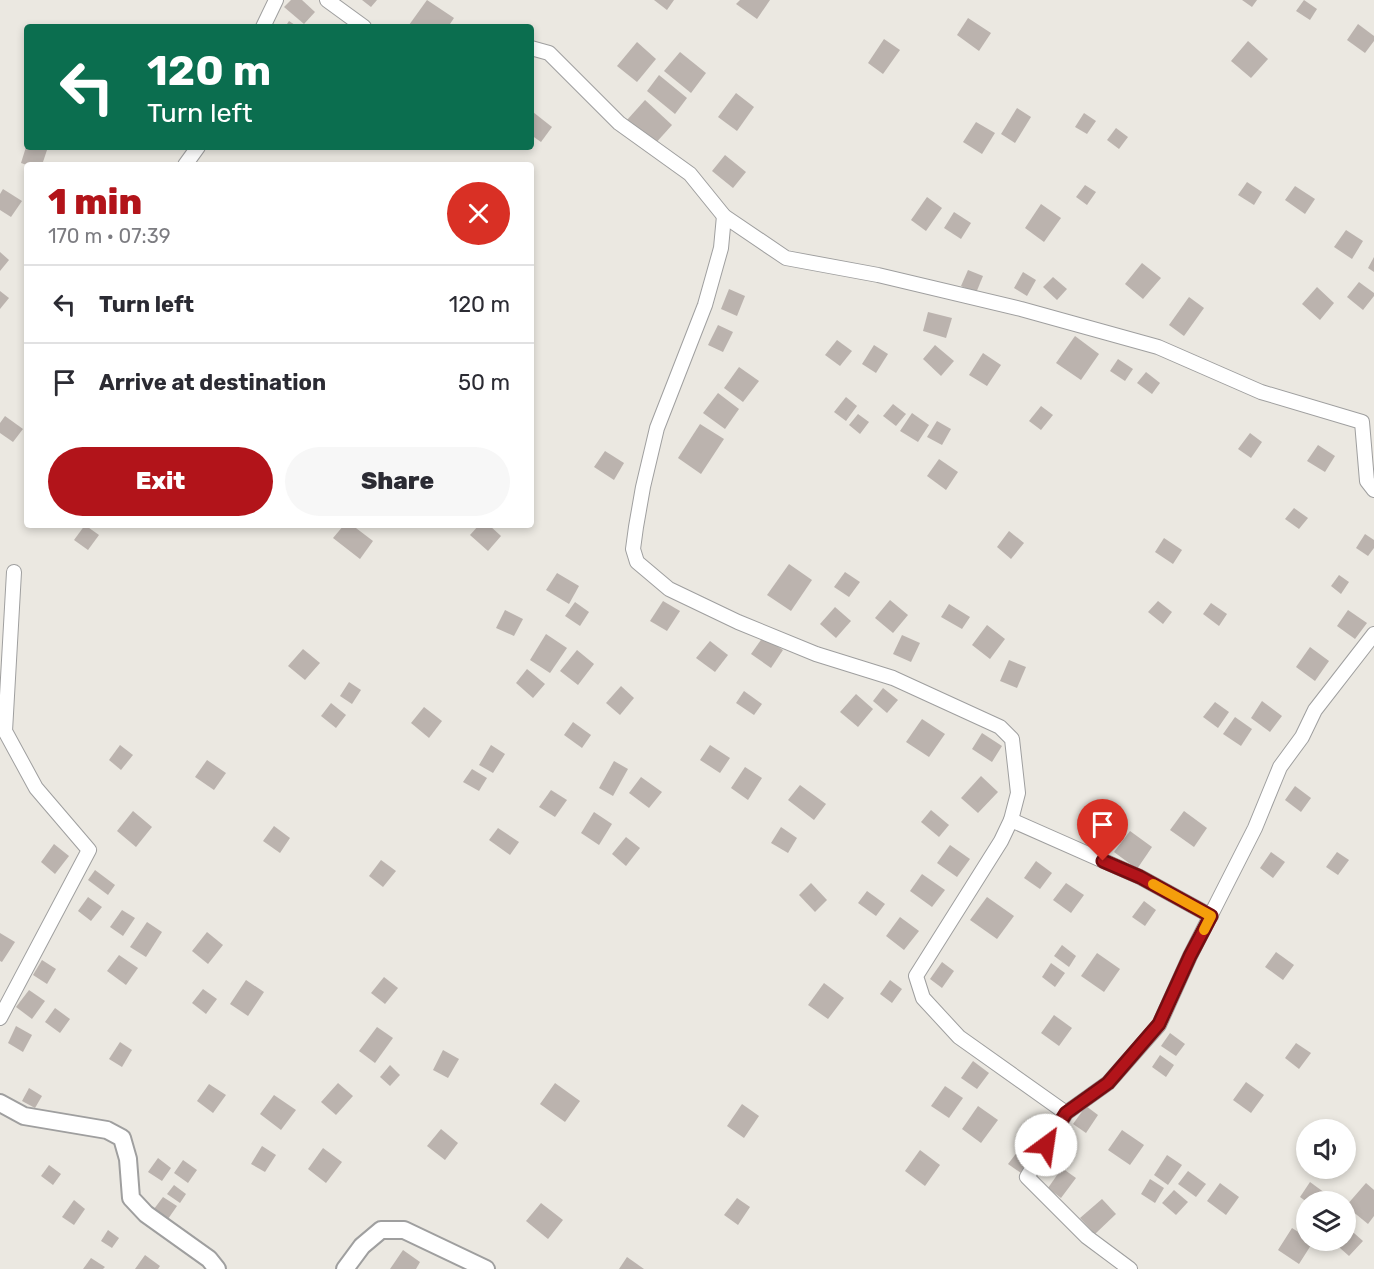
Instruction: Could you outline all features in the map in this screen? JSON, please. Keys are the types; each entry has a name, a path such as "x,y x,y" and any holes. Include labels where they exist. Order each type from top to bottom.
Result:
{"street":[{"path":"264,24 276,0"},
{"path":"327,0 360,24"},
{"path":"534,49 549,53 619,123 690,174 724,216 786,258 878,275 1021,309 1158,347 1261,392 1362,422 1367,481 1374,490"},
{"path":"724,216 721,248 705,305 657,428 636,527 633,549 637,562 669,589 738,622 816,654 893,678 1000,727 1012,739 1018,793 1011,820 916,976 923,999 959,1037 1066,1113"},
{"path":"0,1018 88,850 36,788 5,731 14,572"},
{"path":"1130,1269 1087,1237 1027,1177 1066,1113 1108,1083 1159,1024 1190,956 1255,828 1280,767 1302,738 1315,710 1374,634"},
{"path":"1011,820 1140,877 1211,916"},
{"path":"0,1103 24,1116 106,1130 122,1138 128,1159 131,1198 146,1214 209,1259 217,1269"},
{"path":"345,1269 362,1246 381,1230 404,1230 486,1269"}],"building":[{"path":"291,0 302,0 315,12 304,24 284,7"},
{"path":"362,0 377,0 371,7"},
{"path":"427,0 454,18 450,24 410,24"},
{"path":"654,0 674,0 667,10"},
{"path":"740,0 770,0 757,19 736,4"},
{"path":"1242,0 1257,0 1252,7"},
{"path":"1304,0 1317,9 1310,20 1296,11"},
{"path":"968,18 991,33 979,51 957,35"},
{"path":"1358,24 1374,36 1374,41 1365,53 1347,40"},
{"path":"884,39 900,50 883,74 868,63"},
{"path":"1248,41 1268,59 1251,78 1231,61"},
{"path":"637,42 656,59 637,82 617,66"},
{"path":"680,52 706,73 691,93 664,71"},
{"path":"659,75 687,98 675,114 647,91"},
{"path":"736,93 754,107 737,131 718,117"},
{"path":"645,100 672,125 654,145 627,120"},
{"path":"1017,108 1031,117 1015,143 1001,134"},
{"path":"534,113 552,127 541,142 534,137"},
{"path":"1084,113 1096,121 1087,134 1075,127"},
{"path":"976,122 995,133 982,154 963,142"},
{"path":"1116,128 1128,137 1119,149 1107,140"},
{"path":"25,150 47,150 43,162 21,163"},
{"path":"725,155 746,172 733,188 712,171"},
{"path":"1247,182 1262,192 1254,205 1238,195"},
{"path":"1085,185 1096,192 1087,205 1076,197"},
{"path":"1295,186 1315,199 1305,214 1285,200"},
{"path":"3,189 22,201 11,217 0,210 0,194"},
{"path":"927,197 942,208 926,231 911,220"},
{"path":"1041,204 1061,218 1044,242 1025,228"},
{"path":"954,212 971,223 961,239 944,228"},
{"path":"1346,230 1363,241 1352,259 1334,247"},
{"path":"0,252 9,260 0,271"},
{"path":"1374,257 1374,272 1368,268"},
{"path":"1142,263 1161,278 1143,299 1125,284"},
{"path":"968,270 983,276 976,293 961,286"},
{"path":"1023,272 1036,280 1027,296 1014,288"},
{"path":"1053,277 1067,289 1057,300 1043,287"},
{"path":"1359,282 1374,293 1363,310 1347,297"},
{"path":"1317,287 1334,303 1320,320 1302,304"},
{"path":"729,289 745,296 737,316 721,309"},
{"path":"0,291 9,298 0,309"},
{"path":"1189,297 1204,308 1184,336 1169,325"},
{"path":"928,312 952,318 946,338 923,331"},
{"path":"718,325 733,332 723,352 708,345"},
{"path":"1075,336 1099,354 1081,380 1056,363"},
{"path":"837,340 852,351 840,366 825,355"},
{"path":"874,345 888,354 876,373 862,364"},
{"path":"935,345 954,361 941,376 923,359"},
{"path":"983,353 1001,365 987,386 969,375"},
{"path":"1118,359 1133,369 1125,381 1110,371"},
{"path":"739,367 759,381 743,402 724,388"},
{"path":"1146,372 1160,383 1152,394 1137,383"},
{"path":"718,393 739,409 725,429 703,413"},
{"path":"846,397 857,406 846,421 834,412"},
{"path":"893,404 906,414 896,426 883,416"},
{"path":"1041,406 1053,415 1041,430 1029,421"},
{"path":"912,413 929,425 918,442 900,431"},
{"path":"858,414 869,422 860,434 849,425"},
{"path":"5,416 23,429 13,442 0,433 0,423"},
{"path":"937,421 951,429 942,445 927,437"},
{"path":"700,424 724,439 701,474 678,458"},
{"path":"1250,433 1262,442 1251,458 1238,449"},
{"path":"1318,445 1335,456 1325,472 1307,461"},
{"path":"605,451 624,463 614,480 594,467"},
{"path":"939,459 958,472 946,490 927,476"},
{"path":"1294,508 1308,518 1299,529 1285,519"},
{"path":"83,528 89,528 99,535 88,550 74,540"},
{"path":"341,528 356,528 373,541 360,559 333,538"},
{"path":"476,528 492,528 501,536 488,551 470,535"},
{"path":"1009,531 1024,543 1011,559 997,547"},
{"path":"1365,534 1374,540 1374,548 1368,556 1356,548"},
{"path":"1164,538 1182,550 1173,564 1155,552"},
{"path":"789,564 812,580 791,611 767,595"},
{"path":"845,572 860,582 849,597 834,587"},
{"path":"557,573 579,586 569,604 546,590"},
{"path":"1339,575 1349,582 1341,594 1331,586"},
{"path":"890,600 908,615 893,633 875,618"},
{"path":"663,601 680,611 667,631 650,621"},
{"path":"1158,601 1172,612 1163,624 1148,612"},
{"path":"575,602 589,612 580,626 565,616"},
{"path":"1211,603 1227,614 1219,626 1203,614"},
{"path":"949,604 970,617 962,629 941,617"},
{"path":"835,607 851,621 836,638 820,624"},
{"path":"505,610 523,619 514,636 496,628"},
{"path":"1348,610 1367,623 1355,639 1337,626"},
{"path":"987,625 1005,639 990,659 972,645"},
{"path":"546,634 567,648 550,673 530,660"},
{"path":"902,635 920,643 911,662 893,654"},
{"path":"763,637 783,650 771,668 751,654"},
{"path":"710,641 728,655 715,672 696,658"},
{"path":"1310,647 1329,661 1315,681 1296,667"},
{"path":"303,649 320,663 305,680 288,666"},
{"path":"577,650 594,664 578,685 560,671"},
{"path":"1009,660 1026,667 1017,688 1000,681"},
{"path":"527,669 545,684 533,698 516,683"},
{"path":"349,682 361,690 352,704 340,696"},
{"path":"621,686 634,698 620,715 606,703"},
{"path":"883,688 898,700 887,713 873,701"},
{"path":"744,691 762,704 754,715 736,703"},
{"path":"856,694 873,709 858,727 840,712"},
{"path":"1262,701 1282,716 1270,732 1251,718"},
{"path":"1215,702 1229,712 1218,728 1203,717"},
{"path":"331,703 346,715 336,728 321,716"},
{"path":"424,707 442,721 429,738 411,723"},
{"path":"1235,717 1252,729 1241,746 1223,734"},
{"path":"922,719 945,734 929,757 906,742"},
{"path":"573,722 591,735 582,748 564,735"},
{"path":"982,733 1002,746 992,762 972,749"},
{"path":"120,745 133,755 121,770 109,760"},
{"path":"491,745 505,754 493,773 479,765"},
{"path":"710,745 730,758 720,773 700,760"},
{"path":"207,760 226,773 214,790 195,777"},
{"path":"614,761 628,769 613,796 599,788"},
{"path":"745,767 762,778 748,800 731,788"},
{"path":"472,769 487,778 479,791 463,782"},
{"path":"981,776 998,792 978,813 961,798"},
{"path":"641,777 662,792 649,808 629,793"},
{"path":"800,785 826,804 814,820 788,800"},
{"path":"1295,786 1311,798 1301,812 1285,800"},
{"path":"551,790 567,800 555,817 539,807"},
{"path":"931,810 949,825 939,837 921,822"},
{"path":"133,811 152,827 136,847 117,831"},
{"path":"1184,811 1207,828 1194,847 1170,830"},
{"path":"594,812 612,824 599,845 581,833"},
{"path":"274,826 290,838 280,853 263,841"},
{"path":"781,827 797,838 788,853 771,843"},
{"path":"498,828 519,842 510,855 489,840"},
{"path":"1130,831 1152,847 1137,869 1114,852"},
{"path":"626,837 640,848 626,866 612,854"},
{"path":"54,844 69,856 55,874 41,862"},
{"path":"950,845 970,859 957,877 937,863"},
{"path":"1271,852 1285,862 1273,878 1260,868"},
{"path":"1337,852 1349,860 1338,875 1326,867"},
{"path":"381,860 396,871 383,887 369,876"},
{"path":"1036,861 1052,873 1040,889 1024,878"},
{"path":"95,870 115,885 108,895 88,880"},
{"path":"922,874 945,890 932,907 910,891"},
{"path":"811,883 827,900 815,912 799,895"},
{"path":"1066,883 1084,895 1071,913 1053,900"},
{"path":"867,891 885,904 876,916 858,903"},
{"path":"88,897 102,907 91,921 78,911"},
{"path":"987,897 1014,916 997,939 970,920"},
{"path":"1144,901 1156,910 1145,926 1132,917"},
{"path":"122,910 135,918 123,936 110,927"},
{"path":"900,917 919,931 904,950 886,936"},
{"path":"147,922 162,932 146,957 130,947"},
{"path":"207,932 223,945 208,964 192,951"},
{"path":"0,933 15,942 2,962 0,961"},
{"path":"1062,945 1076,956 1069,967 1054,956"},
{"path":"1276,952 1294,965 1283,980 1265,967"},
{"path":"1097,953 1120,969 1104,992 1081,976"},
{"path":"119,955 138,968 126,985 107,971"},
{"path":"42,960 56,969 47,984 33,975"},
{"path":"942,962 954,971 942,988 930,979"},
{"path":"1051,963 1065,973 1055,987 1042,977"},
{"path":"384,977 398,988 385,1004 371,993"},
{"path":"246,980 264,992 248,1016 230,1004"},
{"path":"890,980 902,989 892,1003 880,994"},
{"path":"824,983 844,998 828,1019 808,1005"},
{"path":"203,989 217,999 206,1014 192,1003"},
{"path":"29,990 45,1001 32,1019 16,1007"},
{"path":"55,1008 70,1019 60,1033 45,1022"},
{"path":"1054,1015 1072,1028 1059,1046 1041,1033"},
{"path":"16,1026 32,1035 23,1052 8,1043"},
{"path":"377,1027 393,1038 375,1063 359,1051"},
{"path":"1170,1033 1185,1044 1176,1056 1161,1046"},
{"path":"120,1042 132,1050 122,1067 109,1059"},
{"path":"1296,1043 1311,1053 1299,1069 1285,1058"},
{"path":"443,1050 459,1059 448,1078 433,1070"},
{"path":"1160,1055 1174,1065 1166,1077 1152,1067"},
{"path":"973,1061 989,1073 977,1089 961,1078"},
{"path":"390,1065 400,1075 390,1086 380,1077"},
{"path":"1246,1082 1264,1095 1251,1113 1233,1100"},
{"path":"338,1083 353,1096 336,1115 321,1102"},
{"path":"555,1083 580,1101 565,1122 540,1104"},
{"path":"209,1084 226,1095 213,1113 197,1101"},
{"path":"945,1086 963,1098 949,1118 931,1106"},
{"path":"29,1088 42,1096 35,1108 22,1101"},
{"path":"274,1095 296,1110 281,1130 260,1114"},
{"path":"742,1104 759,1116 744,1138 727,1126"},
{"path":"978,1106 998,1120 981,1143 962,1129"},
{"path":"1086,1106 1098,1115 1086,1133 1073,1124"},
{"path":"441,1129 458,1143 445,1160 427,1146"},
{"path":"1122,1130 1144,1145 1130,1165 1108,1150"},
{"path":"262,1146 276,1155 265,1172 251,1164"},
{"path":"1021,1147 1033,1156 1021,1173 1008,1164"},
{"path":"323,1148 342,1162 326,1183 308,1169"},
{"path":"920,1150 940,1165 925,1186 905,1171"},
{"path":"1167,1155 1182,1165 1168,1185 1154,1175"},
{"path":"158,1158 171,1168 162,1181 148,1172"},
{"path":"183,1160 197,1170 188,1183 174,1173"},
{"path":"49,1165 61,1174 53,1185 41,1176"},
{"path":"1062,1168 1076,1178 1061,1198 1048,1188"},
{"path":"1188,1171 1206,1184 1196,1197 1178,1184"},
{"path":"1150,1179 1164,1188 1155,1203 1141,1194"},
{"path":"1310,1182 1322,1191 1304,1191"},
{"path":"1220,1183 1239,1197 1226,1215 1207,1201"},
{"path":"1366,1183 1374,1190 1374,1216 1368,1224 1356,1214 1356,1194"},
{"path":"174,1185 186,1194 180,1203 167,1194"},
{"path":"1174,1190 1188,1202 1176,1215 1162,1203"},
{"path":"163,1197 177,1206 168,1219 154,1209"},
{"path":"737,1198 750,1207 738,1225 724,1215"},
{"path":"1102,1199 1116,1214 1095,1234 1080,1218"},
{"path":"74,1200 85,1209 74,1225 62,1217"},
{"path":"541,1203 563,1220 548,1239 526,1221"},
{"path":"1292,1228 1296,1231 1296,1251 1307,1251 1299,1264 1278,1250"},
{"path":"108,1230 119,1238 112,1248 101,1241"},
{"path":"1356,1235 1363,1241 1356,1248"},
{"path":"403,1250 420,1262 416,1269 390,1269"},
{"path":"1343,1251 1354,1251 1349,1256"},
{"path":"145,1255 160,1266 158,1269 135,1269"},
{"path":"627,1257 644,1269 619,1269"},
{"path":"91,1258 105,1267 103,1269 83,1269"}],"slow traffic":[{"path":"1153,884 1211,916 1204,930"}],"route":[{"path":"1046,1145 1066,1113 1108,1083 1159,1024 1211,916 1140,877 1103,861"}]}
